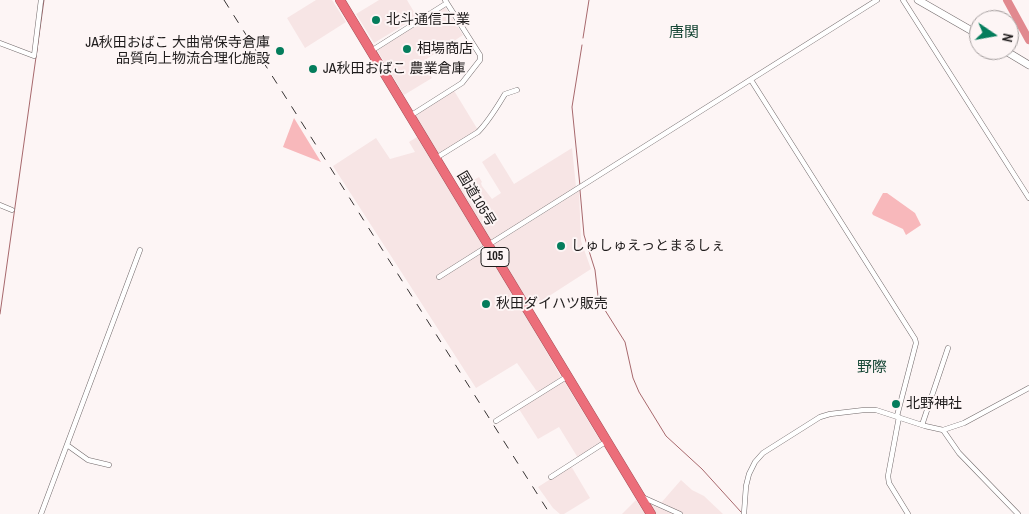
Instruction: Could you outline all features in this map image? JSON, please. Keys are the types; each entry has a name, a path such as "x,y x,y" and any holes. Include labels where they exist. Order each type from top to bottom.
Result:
{"highway":[{"name":"国道105号","path":"340,0 651,514"}],"street":[{"path":"0,44 34,56 41,0"},
{"path":"438,277 877,0"},
{"path":"903,0 1029,198"},
{"path":"918,0 969,29"},
{"path":"371,51 446,2 480,55 480,60 462,82 410,116"},
{"path":"751,80 915,339 916,343 898,417 888,476 889,483 908,514"},
{"path":"436,158 478,132 505,94 517,90"},
{"path":"0,205 12,210"},
{"path":"41,514 140,250"},
{"path":"922,425 948,348"},
{"path":"496,421 568,376"},
{"path":"744,514 746,486 755,462 770,448 820,417 830,414 876,410 943,430 964,423 1029,388"},
{"path":"943,430 959,452 1018,514"},
{"path":"551,477 607,441"},
{"path":"67,445 88,460 109,465"},
{"path":"640,495 680,514"}],"shaded area":[{"path":"316,0 332,0 346,22 305,48 287,18"},
{"path":"379,0 407,0 417,17 374,43 356,14"},
{"path":"445,7 463,35 422,62 432,78 404,95 377,50"},
{"path":"453,89 478,130 439,154 414,114"},
{"path":"294,118 321,162 283,147"},
{"path":"417,137 561,377 538,393 517,363 476,388 333,166 376,138 390,159 415,152 409,142"},
{"path":"572,148 576,187 491,242 459,188 479,177 482,186 492,199 501,193 482,162 495,153 514,184"},
{"path":"579,191 581,241 591,269 532,307 493,245"},
{"path":"883,193 887,193 915,213 921,225 906,235 903,229 873,215 872,213"},
{"path":"564,381 601,442 578,458 559,427 538,439 519,409"},
{"path":"571,466 590,498 564,514 560,514 553,508 538,487"},
{"path":"681,480 692,490 704,496 723,514 683,514 661,503"},
{"path":"636,500 645,514 622,514"},
{"path":"648,501 676,514 655,514"}],"waterway":[{"path":"0,314 44,0"},
{"path":"583,38 589,0"},
{"path":"1007,0 1029,40"},
{"path":"580,186 572,107 582,45"},
{"path":"580,190 584,235 595,270 598,296 625,342 633,378 639,392 666,436 702,469 741,512"}],"railway":[{"path":"224,0 550,514"}],"place":[{"name":"北斗通信工業","path":"376,20"},
{"name":"相場商店","path":"407,49"},
{"name":"JA秋田おばこ 大曲常保寺倉庫 品質向上物流合理化施設","path":"280,51"},
{"name":"JA秋田おばこ 農業倉庫","path":"313,69"},
{"name":"しゅしゅえっとまるしぇ","path":"561,246"},
{"name":"秋田ダイハツ販売","path":"486,304"},
{"name":"北野神社","path":"896,404"}],"district":[{"name":"唐関","path":"684,33"},
{"name":"野際","path":"872,368"}]}
